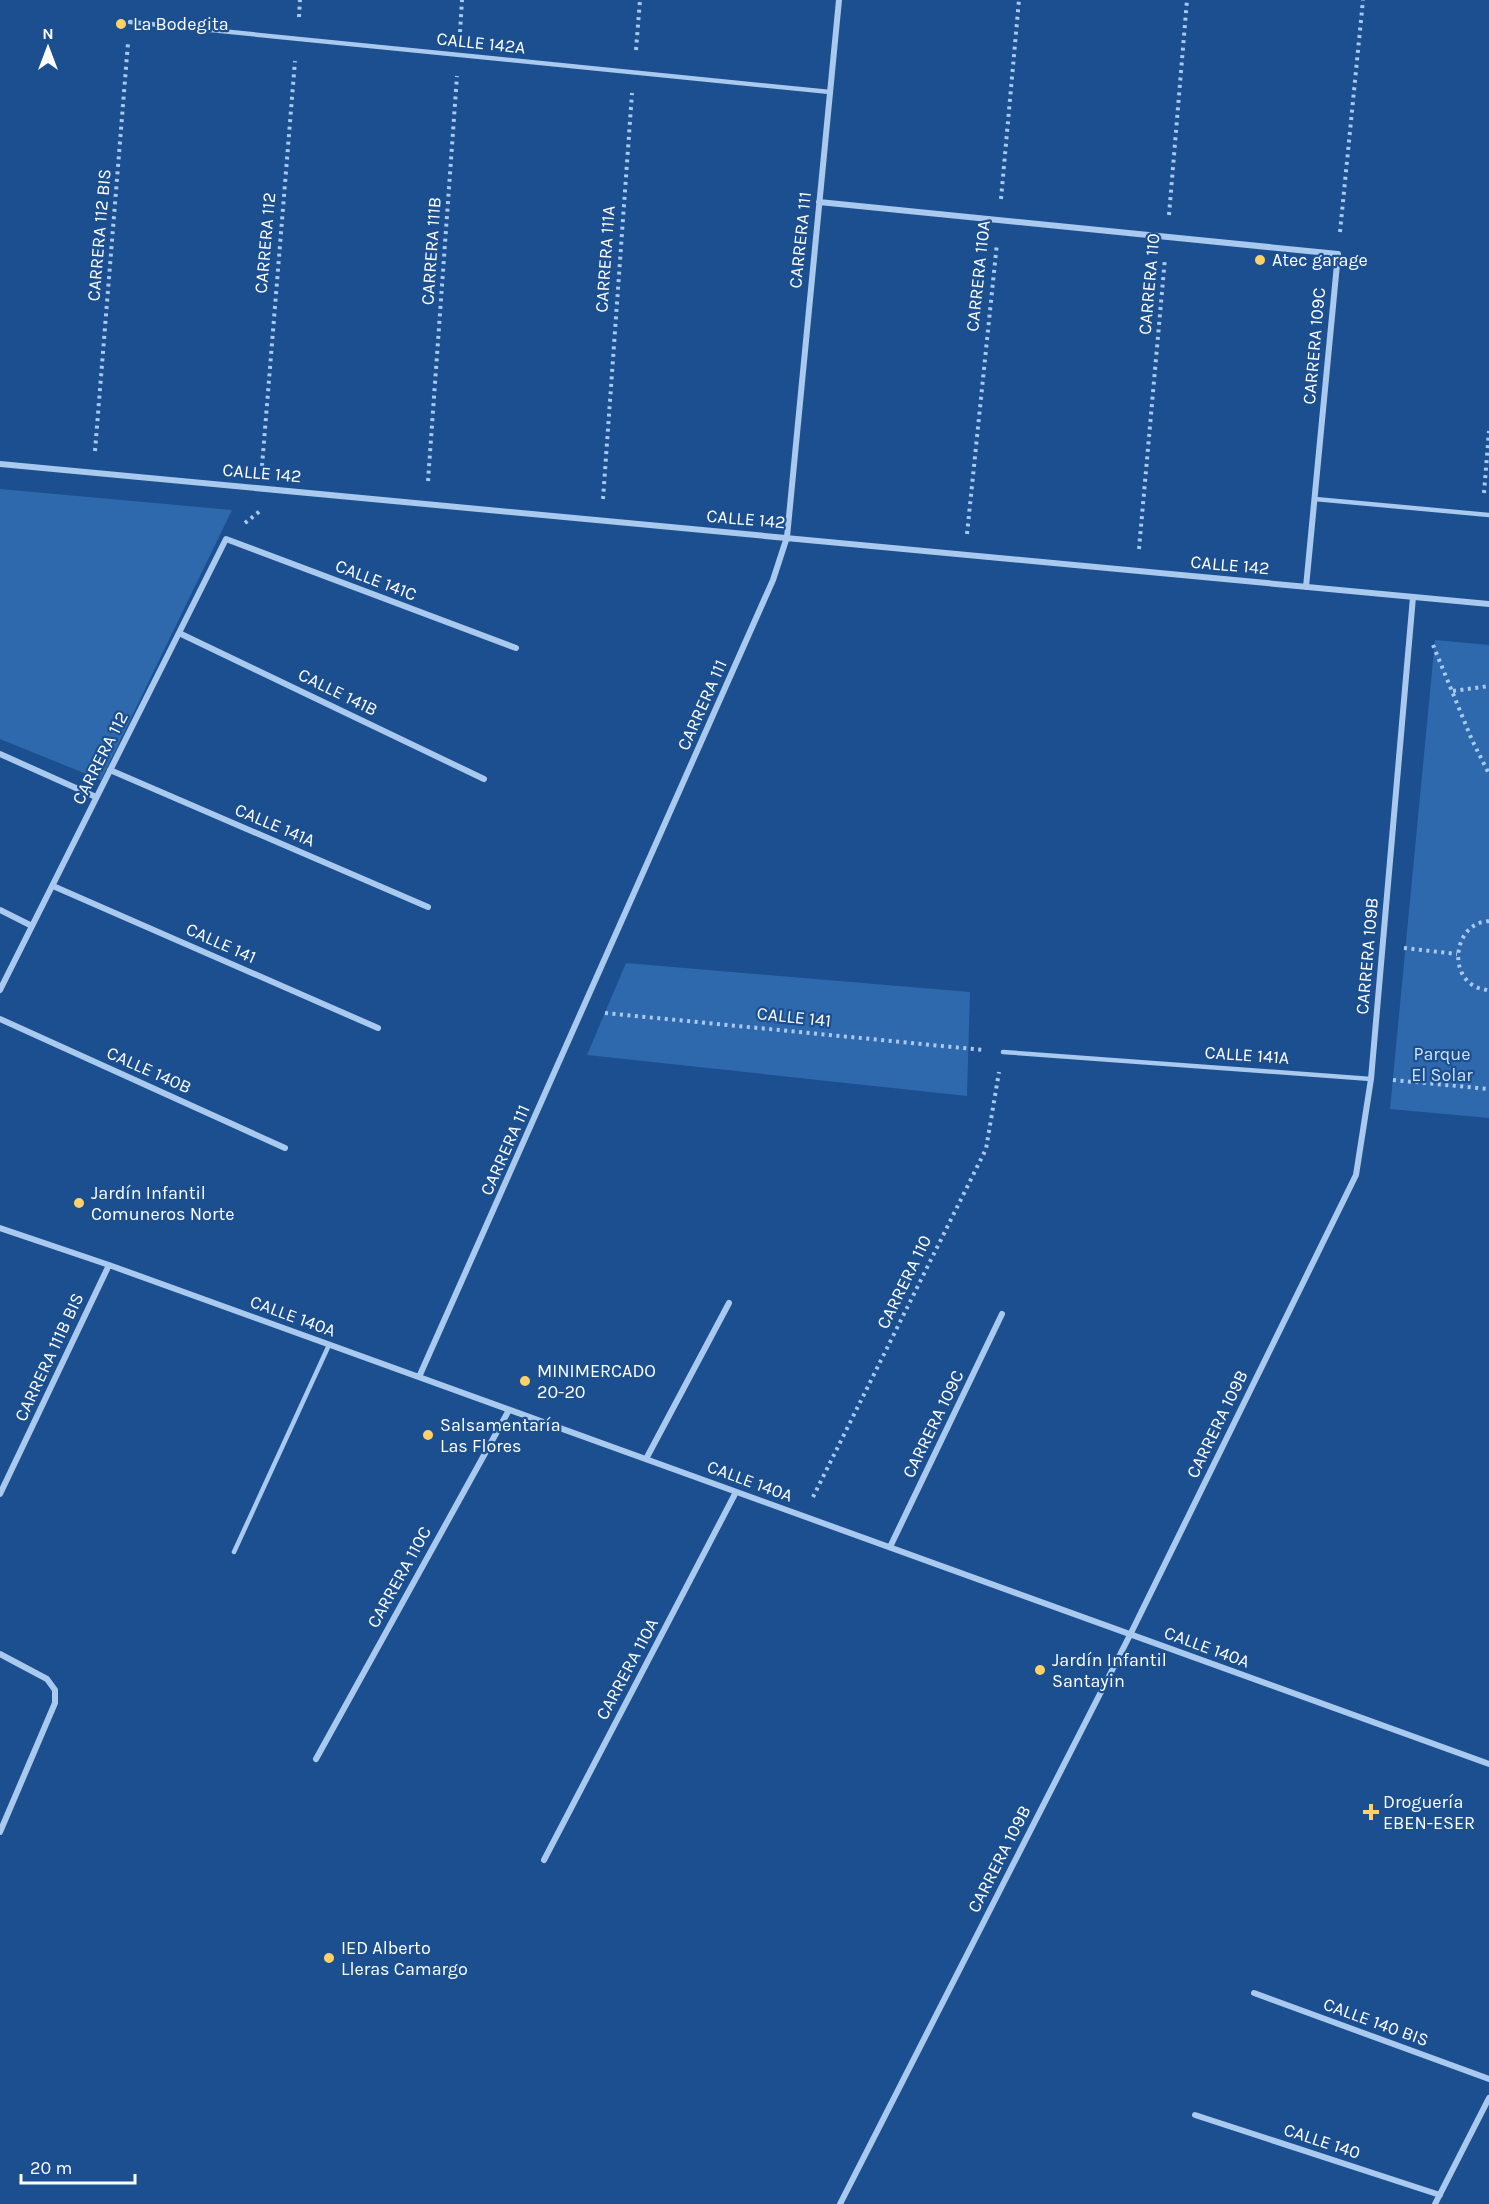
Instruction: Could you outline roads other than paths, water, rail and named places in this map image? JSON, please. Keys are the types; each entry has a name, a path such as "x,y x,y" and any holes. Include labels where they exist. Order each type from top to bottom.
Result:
{"street":[{"name":"CARRERA 111","path":"419,1377 773,580 787,537 839,0"},
{"name":"CARRERA 109C","path":"819,202 1338,254 1306,587"},
{"name":"CALLE 142","path":"0,464 1489,604"},
{"name":"CARRERA 112","path":"0,990 226,539"},
{"name":"CALLE 141C","path":"226,539 516,648"},
{"name":"CARRERA 109B","path":"840,2204 1130,1635 1356,1175 1371,1078 1413,597"},
{"name":"CALLE 141B","path":"179,633 484,779"},
{"path":"0,754 96,797"},
{"name":"CALLE 141A","path":"110,770 428,907"},
{"name":"CALLE 141","path":"52,886 378,1028"},
{"path":"0,910 32,926"},
{"name":"CALLE 140B","path":"0,1019 285,1148"},
{"name":"CALLE 140A","path":"0,1228 109,1265 1489,1764"},
{"name":"CARRERA 111B BIS","path":"0,1494 109,1265"},
{"path":"645,1459 729,1303"},
{"name":"CARRERA 109C","path":"890,1547 1002,1314"},
{"name":"CARRERA 110C","path":"316,1759 510,1410"},
{"name":"CARRERA 110A","path":"544,1860 736,1492"},
{"path":"0,1654 47,1679 55,1690 55,1703 0,1832"},
{"name":"CALLE 140 BIS","path":"1254,1993 1489,2079"},
{"path":"1435,2204 1489,2098"},
{"name":"CALLE 140","path":"1195,2115 1440,2195"}],"lane":[{"name":"CALLE 142A","path":"130,22 830,92"},
{"path":"1315,499 1489,515"},
{"name":"CALLE 141A","path":"1003,1052 1371,1078"},
{"path":"234,1552 329,1345"}],"place":[{"name":"La Bodegita","path":"121,24"},
{"name":"Atec garage","path":"1260,260"},
{"name":"Jardín Infantil Comuneros Norte","path":"79,1203"},
{"name":"MINIMERCADO 20-20","path":"525,1381"},
{"name":"Salsamentaría Las Flores","path":"428,1435"},
{"name":"Jardín Infantil Santayin","path":"1040,1670"},
{"name":"Droguería EBEN-ESER","path":"1371,1812"},
{"name":"IED Alberto Lleras Camargo","path":"329,1958"}],"park label":[{"name":"Parque El Solar","path":"1442,1064"}]}
